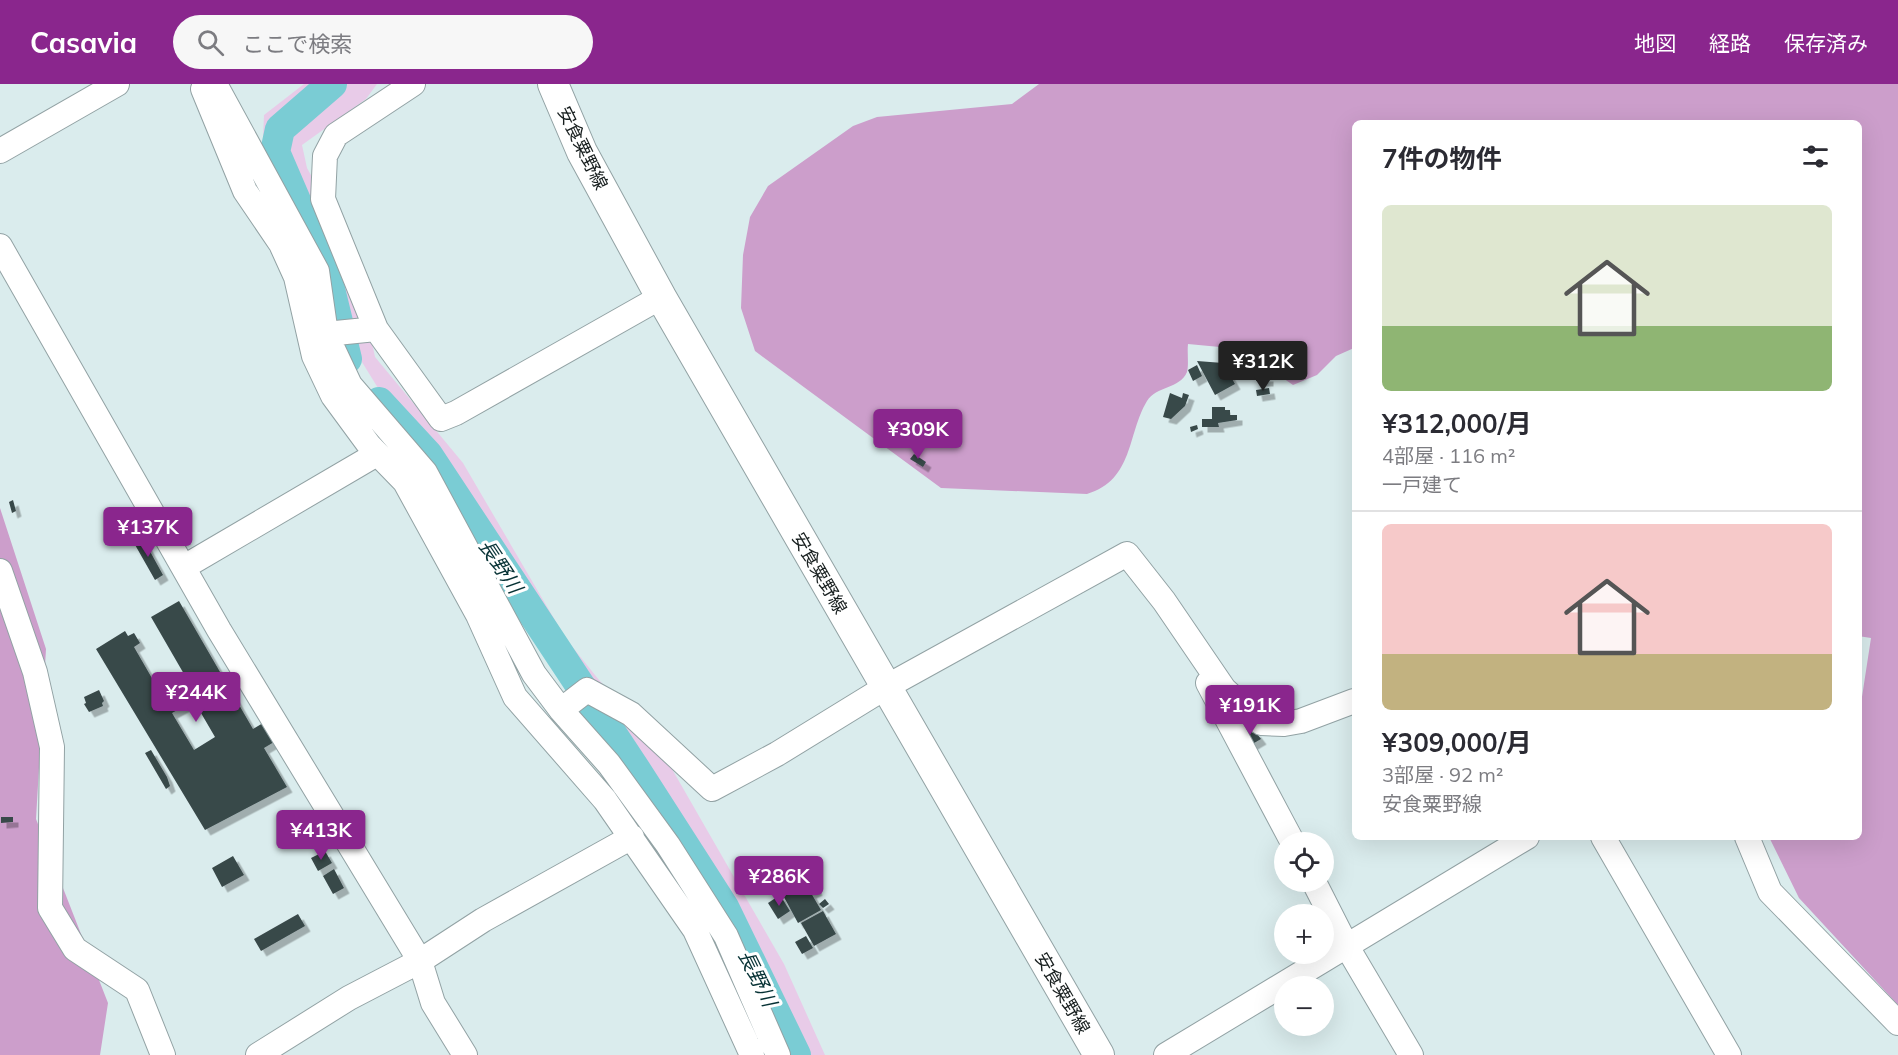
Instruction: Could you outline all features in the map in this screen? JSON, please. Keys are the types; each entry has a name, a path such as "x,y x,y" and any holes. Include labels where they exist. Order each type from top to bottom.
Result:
{"main road":[{"name":"安食粟野線","path":"553,84 582,152 661,297 1099,1055"}],"street":[{"path":"0,151 117,84"},
{"path":"201,84 244,191 282,244 296,277 314,356 333,396 369,445 405,482 478,615 515,697 605,800 695,930 752,1055"},
{"path":"215,84 316,271 329,334 350,386 425,472 534,674 609,764 668,845 719,926 778,1055"},
{"path":"413,84 336,135 325,156 322,177 323,199 366,331 441,419 456,413 661,297"},
{"path":"0,246 184,567 420,961 433,1003 465,1055"},
{"path":"329,334 366,331"},
{"path":"184,567 370,458"},
{"path":"563,708 587,690 631,714 712,789 777,754 886,687 1126,554 1164,601 1224,689 1261,723 1293,722 1351,700"},
{"path":"0,571 35,672 52,747 50,908 75,949 137,990 163,1055"},
{"path":"1164,601 1287,832"},
{"path":"258,1055 349,998 420,961 483,920 632,837"},
{"path":"1166,1055 1522,840"},
{"path":"1605,840 1729,1055"},
{"path":"1748,840 1770,892 1898,1023"},
{"path":"1319,892 1346,945 1411,1055"}],"shaded area":[{"path":"304,84 377,84 366,99 302,145 307,168 353,251 375,357 463,463 566,639 599,680 653,736 784,964 825,1055 803,1055 753,951 641,765 551,659 434,458 391,409 357,354 306,206 263,138 264,115"},
{"path":"1039,84 1898,84 1898,1005 1799,898 1770,840 1862,840 1862,697 1871,638 1862,637 1862,120 1352,120 1352,349 1336,356 1317,375 1293,385 1241,349 1188,344 1188,366 1184,378 1151,396 1147,401 1121,467 1102,487 1087,494 941,488 755,351 741,308 743,255 750,217 768,186 853,126 877,117 1012,104"},
{"path":"0,508 46,649 36,819 108,1003 100,1055 0,1055"}],"building":[{"path":"1197,361 1223,363 1235,384 1215,395"},
{"path":"1197,365 1202,376 1193,381 1188,370"},
{"path":"1268,376 1268,381 1256,381 1256,377"},
{"path":"1269,388 1270,394 1257,396 1256,390"},
{"path":"1170,393 1182,398 1183,393 1189,395 1185,406 1171,419 1163,417"},
{"path":"1212,407 1225,407 1225,410 1230,410 1230,415 1237,415 1237,420 1218,423 1219,427 1202,427 1202,419 1212,419"},
{"path":"1197,425 1198,429 1191,432 1190,427"},
{"path":"914,454 926,462 923,467 910,459"},
{"path":"13,500 16,511 12,513 9,502"},
{"path":"145,537 148,543 146,544 163,575 155,580 134,543"},
{"path":"179,601 253,729 263,723 274,742 264,748 287,787 205,830 96,649 125,631 128,636 134,633 140,643 134,647 164,699 185,686 184,684 188,681 151,617","holes":["194,701 215,737 194,750 172,713"]},
{"path":"99,690 104,701 103,706 89,712 84,704 86,703 84,697"},
{"path":"1245,726 1253,733 1255,731 1261,739 1249,746 1239,730"},
{"path":"151,750 167,777 170,786 166,789 145,753"},
{"path":"1,817 13,817 13,822 1,823"},
{"path":"325,851 332,863 318,871 311,858"},
{"path":"233,856 244,875 222,887 212,868"},
{"path":"334,869 344,888 333,894 323,876"},
{"path":"806,873 817,890 811,893 821,910 798,923 779,888"},
{"path":"780,895 790,911 778,919 768,903"},
{"path":"825,899 829,904 823,908 819,904"},
{"path":"823,911 836,934 814,946 801,923"},
{"path":"298,914 305,926 261,951 254,939"},
{"path":"806,936 813,948 802,954 795,942"}],"waterway":[{"name":"長野川","path":"332,84 280,129 275,152 325,268 347,359"},
{"name":"長野川","path":"379,402 428,455 724,907 796,1055"}]}
